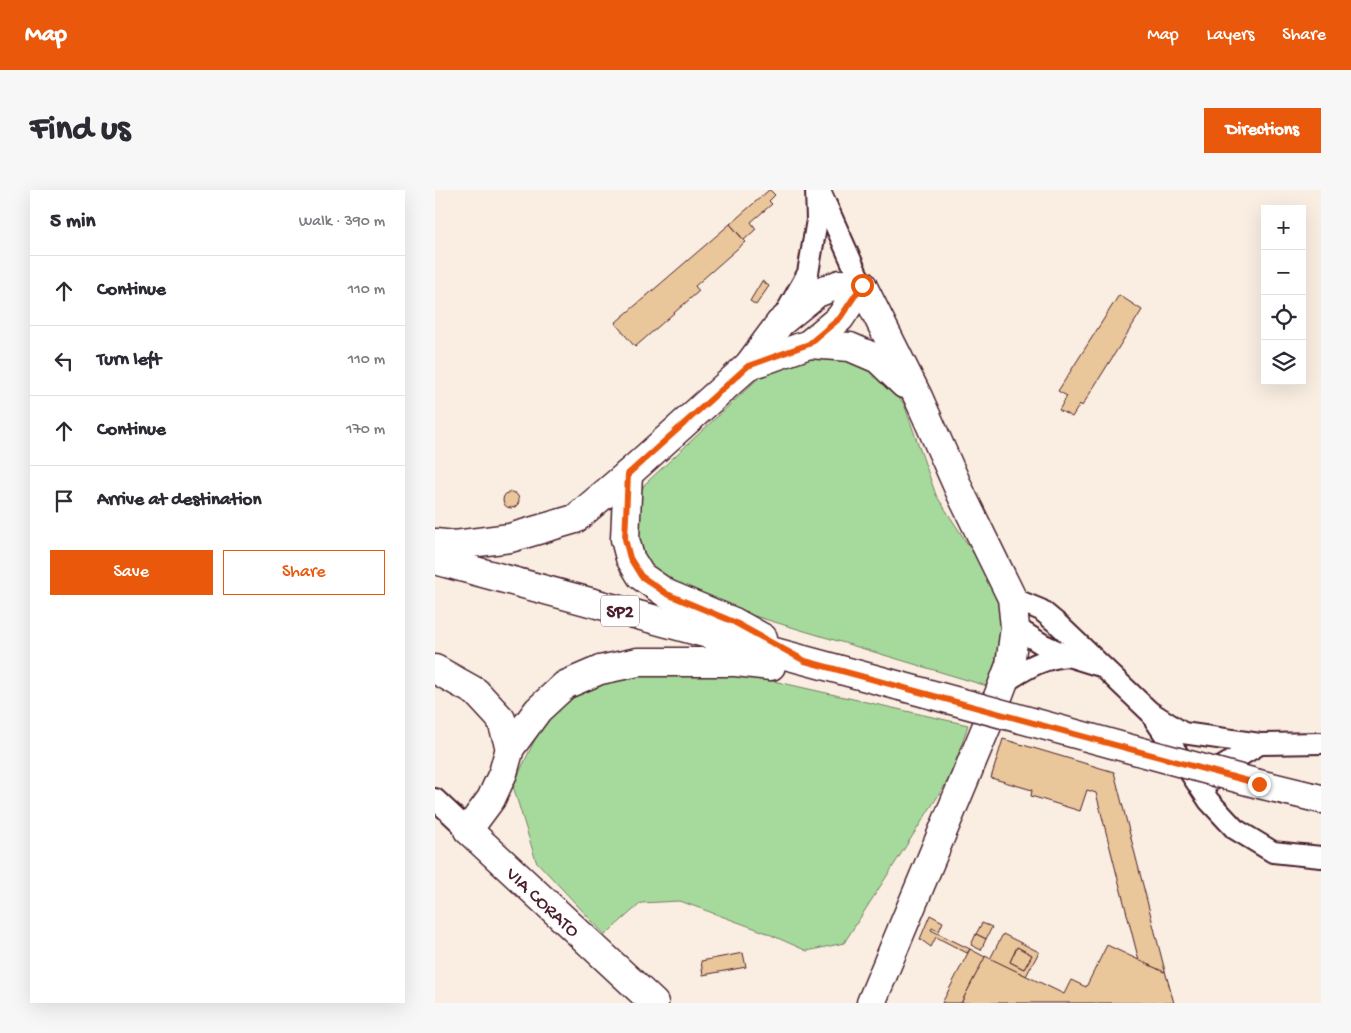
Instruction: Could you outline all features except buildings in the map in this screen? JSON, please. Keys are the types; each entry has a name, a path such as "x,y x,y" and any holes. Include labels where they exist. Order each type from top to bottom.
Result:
{"main road":[{"path":"435,543 455,545 510,538 575,519 748,366 780,323 817,293 840,284 862,285"},
{"path":"748,366 809,344 840,318 862,285"},
{"path":"862,285 918,397 962,496 1012,598 1015,627 1010,665 988,724 871,1003"},
{"path":"809,344 850,347 878,359 918,397"},
{"path":"628,474 625,539 630,558 641,576 667,594 734,622 805,661"},
{"name":"SP2","path":"435,560 1259,784 1321,799"},
{"path":"468,830 491,799 503,773 510,748 538,710 565,685 600,670 638,662 736,662 862,676"},
{"path":"435,669 476,692 501,719 510,748"},
{"name":"VIA CORATO","path":"468,830 654,1003"}],"street":[{"path":"780,323 808,274 817,220 815,190"},
{"path":"820,190 862,285"},
{"path":"1012,598 1041,610 1149,711 1183,733 1260,744 1321,743"},
{"path":"1015,627 1042,644 1068,656 1101,666"},
{"path":"1003,683 1035,664 1053,657 1068,656"},
{"path":"1149,711 1209,801 1235,828 1273,852 1321,857"},
{"path":"1209,801 1213,772 1260,744"},
{"name":"VIA CORATO","path":"435,799 468,830"}],"green space":[{"path":"808,349 864,358 904,404 936,495 996,588 1003,639 987,686 675,592 638,562 629,525 644,485 778,360"},
{"path":"707,666 968,725 952,774 844,943 807,951 762,931 680,901 641,903 605,935 536,861 513,786 551,705 618,672"}],"route":[{"path":"862,285 840,318 809,344 748,366 628,474 625,539 630,558 641,576 667,594 734,622 805,661 1259,784"}]}
